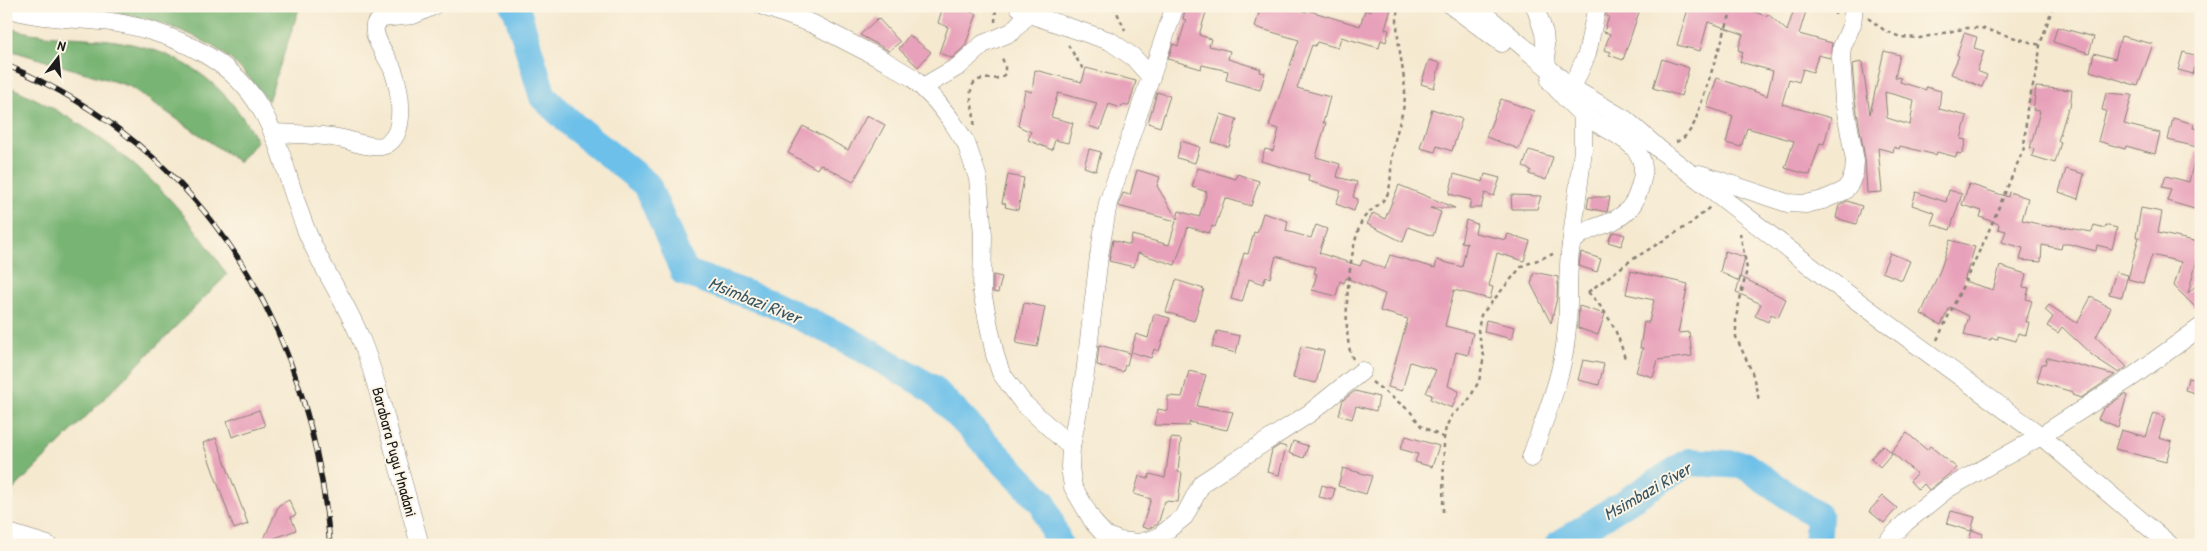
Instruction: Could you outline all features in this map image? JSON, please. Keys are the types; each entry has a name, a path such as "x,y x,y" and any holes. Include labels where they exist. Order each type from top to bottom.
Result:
{"street":[{"path":"274,133 323,136 374,147 384,146 392,139 398,126 401,108 399,88 376,36 375,24 382,18 413,15 434,6"},
{"path":"763,6 813,24 845,39 913,78 936,101 966,143 978,178 982,228 982,292 995,355 1001,373 1022,403 1071,447"},
{"path":"1175,6 1108,203 1099,256 1085,374 1071,447 1070,467 1073,487 1094,523 1105,535 1120,541 1139,543 1157,538 1184,517 1202,483 1310,413 1362,371"},
{"path":"1452,6 1549,80 1583,114 1636,148 1643,161 1642,179 1636,201 1624,214 1611,222 1583,232 1575,238 1571,245"},
{"path":"1475,6 1572,88 1626,120 1685,169 1930,355 2041,436 2170,545"},
{"path":"1535,6 1544,33 1547,66"},
{"path":"1572,88 1587,54 1597,6"},
{"name":"Barabara Pugu Mnadani","path":"6,8 55,18 111,22 147,29 185,44 217,61 239,81 260,107 274,133 305,227 314,248 354,322 368,358 420,545"},
{"path":"923,87 959,66 983,44 1012,32 1027,9 1110,41 1133,57 1151,76"},
{"path":"1685,169 1786,203 1806,204 1823,200 1844,190 1850,183 1854,173 1855,161 1843,93 1841,57 1842,47 1859,10"},
{"path":"1531,458 1558,384 1566,338 1571,245 1583,150 1583,114"},
{"path":"1884,545 1906,522 1947,490 2041,436 2132,377 2201,327"},
{"path":"6,532 48,545"}],"path":[{"path":"1398,6 1397,28 1404,104 1394,144 1388,191 1384,201 1362,220 1354,250 1347,291 1350,353 1362,371 1375,384 1410,410 1421,426 1444,438"},
{"path":"1659,149 1682,140 1695,122 1733,6"},
{"path":"1930,355 1987,235 2024,148 2027,109 2038,66 2040,45 2054,6"},
{"path":"1859,10 1884,30 1900,37 1920,38 1967,28 1981,28 2040,45"},
{"path":"1068,26 1070,51 1084,69"},
{"path":"966,143 974,128 975,120 971,92 972,85 980,79 996,79 1005,74 1005,66 997,38"},
{"path":"1588,292 1630,261 1703,214 1712,205 1714,191"},
{"path":"1739,227 1747,269 1736,317 1736,337 1752,372 1759,400"},
{"path":"1443,512 1444,438 1446,427 1452,415 1467,403 1479,381 1484,356 1478,325 1487,306 1522,266 1571,245"},
{"path":"1569,274 1608,314 1614,325 1625,359"}],"green space":[{"path":"49,6 300,6 268,101 248,76 230,59 200,39 157,22 128,15"},
{"path":"6,27 44,35 134,44 177,60 196,71 230,101 257,141 239,162 129,86 6,49"},
{"path":"6,85 58,111 84,127 133,164 176,206 203,239 227,275 6,497"}],"building":[{"path":"943,6 953,6 977,14 965,46 952,58 939,53 948,27 938,23"},
{"path":"1186,6 1208,6 1199,35 1211,39 1209,46 1230,51 1228,59 1261,69 1260,72 1265,73 1260,90 1226,80 1228,71 1202,65 1201,69 1168,59 1173,44 1178,46 1186,20 1183,19"},
{"path":"1261,6 1287,6 1306,12 1307,10 1360,26 1365,10 1371,12 1372,6 1392,6 1385,29 1389,30 1386,42 1381,40 1379,48 1341,37 1338,48 1317,42 1315,46 1312,45 1297,88 1330,97 1323,123 1326,123 1316,157 1340,164 1337,177 1357,182 1353,197 1358,199 1354,211 1336,204 1341,191 1308,181 1309,175 1261,161 1265,149 1273,151 1279,129 1269,126 1299,40 1255,27"},
{"path":"1607,6 1641,6 1623,60 1609,55 1611,52 1604,50 1610,34 1604,32 1609,17 1606,16"},
{"path":"1689,6 1738,6 1766,16 1768,14 1787,31 1795,6 1807,8 1799,34 1832,43 1830,58 1818,55 1813,72 1803,69 1799,82 1789,79 1782,104 1831,118 1824,144 1820,143 1810,175 1785,168 1794,141 1747,128 1741,147 1726,143 1733,116 1707,107 1717,78 1767,96 1773,71 1740,62 1743,52 1738,50 1743,34 1708,22 1700,51 1677,45"},
{"path":"878,18 900,42 889,51 860,35"},
{"path":"2057,27 2094,37 2089,53 2053,42"},
{"path":"1964,33 1977,37 1974,48 1984,51 1977,71 1987,75 1982,87 1951,74 1959,56 1957,55"},
{"path":"909,35 931,52 918,67 899,49"},
{"path":"2121,36 2153,44 2138,86 2090,71 2094,53 2115,59"},
{"path":"1884,51 1900,55 1895,77 1901,78 1900,82 1926,90 1926,87 1941,91 1939,109 1967,116 1961,139 1966,140 1962,154 1957,153 1956,157 1937,152 1936,155 1900,146 1899,149 1894,147 1893,152 1878,148 1882,192 1867,193 1865,159 1855,100 1852,64 1862,62 1870,114","holes":["1885,92 1914,100 1910,125 1887,118"]},
{"path":"2183,52 2198,56 2193,74 2178,70"},
{"path":"1662,59 1689,68 1681,96 1653,88"},
{"path":"1429,60 1440,63 1434,88 1421,84"},
{"path":"1086,68 1136,81 1129,106 1122,105 1121,108 1109,104 1100,130 1089,126 1097,103 1058,93 1051,117 1073,123 1068,143 1055,140 1052,150 1028,140 1031,132 1018,126 1025,90 1032,92 1035,70 1082,82"},
{"path":"2036,87 2072,90 2070,108 2068,108 2058,141 2061,142 2055,163 2032,156 2034,149 2030,148 2040,111 2033,110"},
{"path":"1157,92 1170,96 1160,127 1148,123"},
{"path":"2106,93 2132,95 2124,124 2160,133 2155,154 2126,146 2125,149 2098,141 2106,111 2102,110"},
{"path":"1501,99 1534,111 1519,149 1486,137"},
{"path":"1432,109 1462,119 1452,151 1437,146 1435,152 1420,148"},
{"path":"1221,114 1237,119 1229,147 1212,142"},
{"path":"867,115 885,125 853,182 820,164 817,169 788,153 803,126 848,150"},
{"path":"2173,118 2194,124 2193,128 2201,129 2201,148 2168,140"},
{"path":"1181,141 1200,147 1195,163 1177,158"},
{"path":"1089,149 1101,152 1096,171 1084,167"},
{"path":"1529,150 1553,157 1546,180 1529,174 1531,170 1523,167"},
{"path":"2196,152 2201,153 2201,211 2167,201 2171,189 2162,187 2166,176 2189,182"},
{"path":"1198,168 1236,179 1237,174 1259,181 1251,206 1225,198 1215,227 1212,226 1209,233 1188,227 1175,265 1138,253 1134,267 1109,261 1113,240 1130,245 1132,235 1169,245 1176,221 1118,206 1123,193 1130,195 1137,170 1160,177 1157,186 1177,219 1179,211 1199,217 1207,192 1192,187"},
{"path":"2066,169 2084,174 2078,199 2059,192"},
{"path":"1454,174 1483,182 1485,174 1500,178 1494,196 1485,193 1481,208 1469,208 1471,200 1449,194"},
{"path":"1008,175 1024,178 1018,210 1005,207 1006,204 1002,203"},
{"path":"1969,184 2008,197 2009,192 2028,198 2022,220 2050,227 2051,225 2092,232 2094,225 2105,228 2106,225 2117,228 2112,249 2097,245 2096,251 2069,244 2062,244 2061,249 2042,245 2041,262 2020,260 2023,248 2002,242 2006,231 1998,229 1999,224 1980,217 1982,211 1962,205"},
{"path":"1399,185 1455,208 1430,208 1441,212 1433,236 1408,227 1403,242 1367,224 1373,213 1385,219"},
{"path":"1949,190 1962,194 1950,230 1931,224 1935,213 1912,205 1916,192 1946,202"},
{"path":"1511,195 1541,196 1537,209 1512,209"},
{"path":"1589,197 1610,197 1607,212 1587,208"},
{"path":"1847,201 1862,206 1856,224 1836,218 1839,205"},
{"path":"2141,208 2162,212 2158,233 2198,242 2196,252 2199,253 2188,293 2201,281 2201,313 2174,286 2181,262 2152,255 2143,283 2128,279 2139,237 2136,237"},
{"path":"1263,213 1288,221 1286,231 1311,238 1316,225 1327,229 1319,253 1360,266 1363,260 1385,269 1390,255 1435,268 1437,260 1462,267 1467,243 1461,242 1466,220 1477,224 1475,233 1506,240 1508,234 1530,241 1524,261 1497,253 1489,286 1493,287 1490,299 1454,290 1445,326 1473,333 1468,355 1456,352 1448,386 1459,391 1452,408 1430,399 1432,395 1426,393 1436,370 1410,362 1402,391 1388,387 1408,319 1380,311 1385,294 1346,278 1344,283 1340,281 1336,296 1312,290 1317,274 1314,273 1316,267 1276,256 1270,278 1266,276 1263,284 1249,279 1242,302 1231,299 1244,253 1248,254 1254,232 1257,233"},
{"path":"1612,233 1625,235 1621,246 1608,242"},
{"path":"1950,240 1975,247 1964,281 1993,290 2000,266 2026,274 2023,287 2029,288 2026,299 2032,301 2026,322 2029,322 2026,335 2018,333 2016,341 1998,336 1998,339 1991,338 1991,340 1976,338 1964,335 1969,316 1950,307 1941,325 1921,314 1941,268"},
{"path":"1725,251 1745,257 1739,281 1720,272"},
{"path":"1581,252 1601,259 1597,272 1579,266"},
{"path":"1890,253 1910,261 1902,280 1882,272"},
{"path":"1631,271 1688,284 1678,333 1689,332 1692,356 1658,360 1653,377 1636,372 1643,348 1640,348 1644,322 1649,322 1654,300 1626,294"},
{"path":"1534,272 1558,277 1557,298 1551,323 1531,284"},
{"path":"2116,272 2128,275 2122,297 2109,294"},
{"path":"993,275 1002,277 998,293 993,292"},
{"path":"1741,277 1786,299 1778,317 1771,314 1768,322 1755,316 1761,304 1736,292"},
{"path":"1176,280 1204,289 1194,321 1166,312"},
{"path":"2091,297 2111,308 2096,337 2127,367 2119,373 2093,356 2062,327 2058,333 2047,326 2053,317 2045,310 2049,305 2077,323"},
{"path":"1024,303 1045,307 1037,347 1016,343"},
{"path":"1579,306 1605,314 1598,335 1578,328"},
{"path":"1154,314 1170,318 1159,351 1154,349 1151,358 1131,352 1136,334 1148,338"},
{"path":"1486,320 1515,327 1512,339 1484,332"},
{"path":"1217,331 1240,336 1236,353 1212,347"},
{"path":"1099,345 1130,353 1123,372 1097,365"},
{"path":"1301,346 1324,351 1316,383 1293,378"},
{"path":"2047,358 2115,375 2081,398 2072,395 2073,392 2037,382 2042,364 2045,364"},
{"path":"1583,360 1604,364 1599,385 1578,380"},
{"path":"1189,371 1206,375 1197,406 1233,412 1227,430 1189,422 1189,426 1154,425 1158,409 1168,411 1168,396 1182,397"},
{"path":"2188,378 2201,381 2201,395 2185,390"},
{"path":"1355,391 1379,397 1376,411 1356,406 1352,419 1339,415 1343,400"},
{"path":"2125,394 2127,395 2118,427 2098,419 2103,409"},
{"path":"259,410 265,426 232,437 227,421"},
{"path":"2154,413 2165,417 2159,438 2172,442 2166,462 2115,449 2121,430 2146,437"},
{"path":"1907,433 1927,450 1930,446 1957,468 1929,490 1924,484 1918,490 1910,481 1917,474 1891,452"},
{"path":"1406,436 1439,446 1432,467 1415,462 1418,454 1400,449"},
{"path":"216,438 248,524 234,529 203,443"},
{"path":"1171,438 1181,439 1178,472 1182,473 1178,502 1165,501 1158,524 1148,529 1142,527 1151,499 1134,494 1139,476 1148,479 1150,474 1165,478"},
{"path":"1293,441 1308,446 1304,458 1289,453"},
{"path":"1280,445 1286,447 1279,475 1267,472 1272,450"},
{"path":"1883,445 1892,453 1880,467 1871,458"},
{"path":"1343,468 1372,476 1366,494 1338,486"},
{"path":"1322,485 1335,489 1332,500 1319,497"},
{"path":"1883,496 1897,508 1884,523 1869,511"},
{"path":"289,500 296,515 291,517 296,530 262,543 279,505"},
{"path":"1951,511 1975,517 1971,531 1947,524"},
{"path":"1972,530 1983,534 1980,545 1968,545"}],"waterway":[{"name":"Msimbazi River","path":"514,6 516,7 543,97 576,128 647,185 684,272 771,303 846,339 933,389 1043,503 1059,545"},
{"name":"Msimbazi River","path":"1558,545 1689,462 1744,465 1819,517 1817,545"}],"railway":[{"path":"6,65 77,102 140,146 193,198 237,257 273,322 300,392 319,466 330,545"}]}
